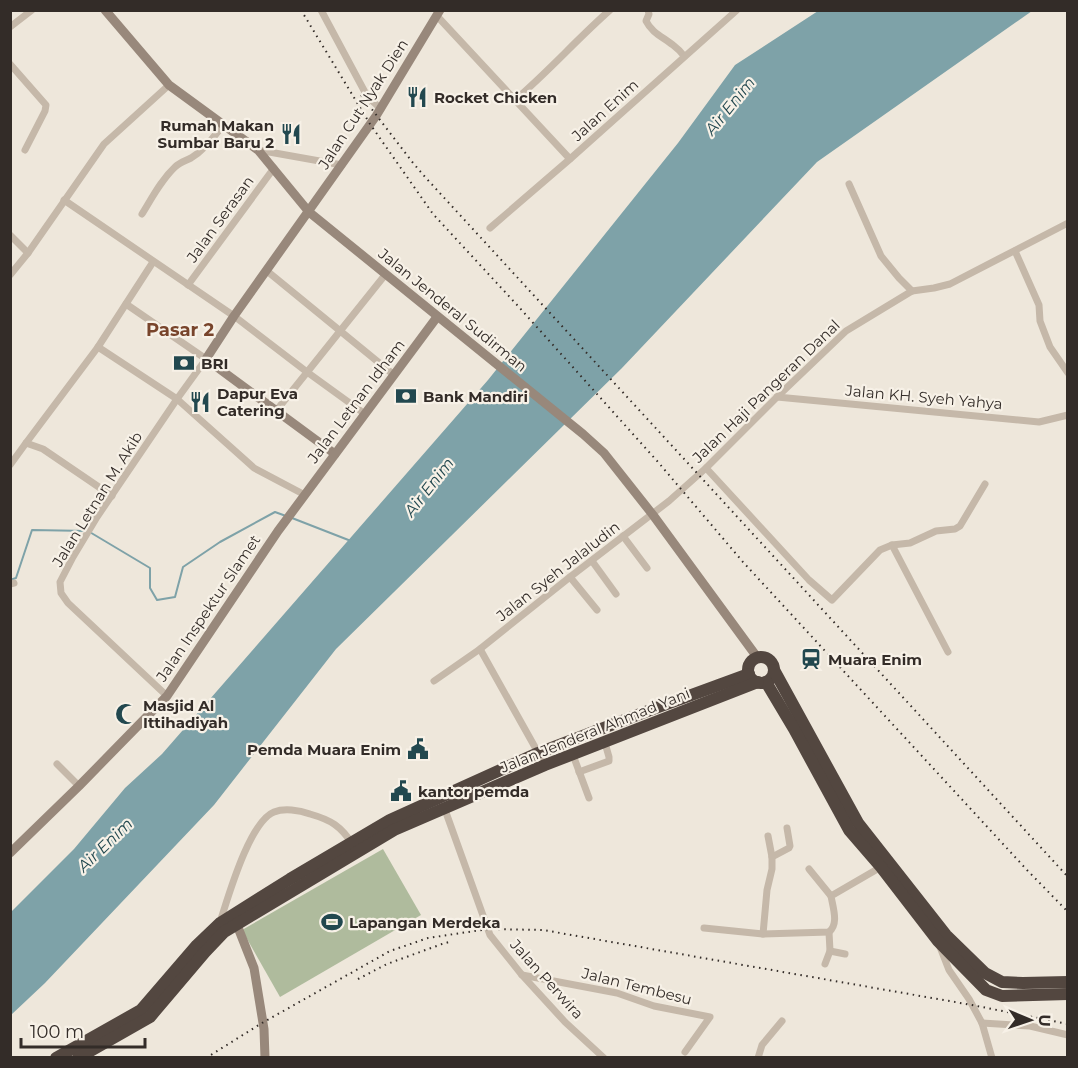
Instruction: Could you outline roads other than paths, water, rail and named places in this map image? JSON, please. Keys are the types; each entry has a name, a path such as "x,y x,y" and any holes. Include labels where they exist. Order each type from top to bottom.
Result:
{"highway":[{"path":"1068,982 1002,982 985,973 942,938 858,823 774,670 774,666 769,659 761,657 752,661 748,667 794,729 849,830 986,990 1002,996 1068,994"},
{"path":"758,679 772,677 774,670"},
{"name":"Jalan Jenderal Ahmad Yani","path":"442,804 538,753 653,709 758,679"},
{"name":"Jalan Jenderal Ahmad Yani","path":"442,804 605,743 758,679"},
{"path":"78,1058 150,1017 222,928 237,925 354,848 390,820 442,804"},
{"path":"56,1058 141,1010 197,945 290,879 354,848"}],"main road":[{"name":"Jalan Jenderal Sudirman","path":"105,10 169,85 258,150 309,212 604,453 653,515 757,657"},
{"name":"Jalan Cut Nyak Dien","path":"206,358 381,109 439,13"},
{"name":"Jalan Letnan Idham","path":"302,499 437,317"},
{"path":"206,358 335,454"},
{"name":"Jalan Inspektur Slamet","path":"10,853 167,696 302,499"},
{"path":"237,925 254,968 264,1029 264,1057"}],"street":[{"path":"10,27 32,10"},
{"path":"321,10 367,96 381,109"},
{"path":"515,100 610,10"},
{"path":"648,10 646,21 650,28 675,46 684,56"},
{"name":"Jalan Enim","path":"490,228 737,10"},
{"path":"439,13 570,159"},
{"path":"10,64 46,105 25,150"},
{"path":"10,275 104,144 169,85"},
{"path":"142,214 172,169 207,145 224,124"},
{"path":"258,150 342,165"},
{"name":"Jalan Serasan","path":"188,285 274,168"},
{"path":"849,184 881,256 912,291"},
{"path":"64,200 234,316 365,414"},
{"name":"Jalan Haji Pangeran Danal","path":"653,515 706,468 846,331 912,291 950,284 1068,223"},
{"path":"10,235 28,253"},
{"path":"1014,251 1039,305 1040,321 1050,347 1068,373"},
{"path":"10,465 98,347 153,262"},
{"path":"267,271 394,375"},
{"path":"276,411 385,274"},
{"path":"126,304 206,358"},
{"path":"98,347 177,399 254,468 302,499"},
{"name":"Jalan Letnan M. Akib","path":"167,696 68,603 61,593 60,582 97,517 206,358"},
{"name":"Jalan KH. Syeh Yahya","path":"777,397 1039,422 1068,415"},
{"path":"26,443 43,449 112,496"},
{"path":"706,468 809,580 832,600 880,550 892,545 910,543 936,531 960,526 985,484"},
{"name":"Jalan Syeh Jalaludin","path":"434,681 480,649 570,577 653,515"},
{"path":"623,536 647,568"},
{"path":"892,545 948,652"},
{"path":"592,561 616,594"},
{"path":"570,577 597,610"},
{"path":"480,649 545,765"},
{"path":"579,772 609,761 605,743"},
{"path":"573,755 589,798"},
{"path":"57,765 79,786"},
{"name":"Jalan Perwira","path":"442,804 490,935 522,975 565,1022 604,1058"},
{"path":"222,928 241,860 263,821 272,813 294,810 323,817 340,827 354,848"},
{"path":"772,857 789,848 787,828"},
{"path":"763,934 767,890 772,868 768,836"},
{"path":"831,896 881,867"},
{"path":"704,928 763,934 829,932 835,923 831,896 809,869"},
{"path":"825,964 830,951 829,932"},
{"path":"942,938 949,970 982,1023 992,1058"},
{"path":"830,951 845,954"},
{"name":"Jalan Tembesu","path":"522,975 617,993 654,1006 710,1017 685,1052"},
{"path":"758,1058 762,1045 782,1021"},
{"path":"982,1023 1030,1026 1068,1035"}],"water":[{"name":"Air Enim","path":"818,11 1032,11 817,162 622,368 336,649 214,805 45,983 11,1015 11,912 74,849 125,788 162,754 488,380 678,143 735,65"}],"waterway":[{"path":"10,580 16,578 32,530 88,531 150,568 150,588 157,600 175,597 183,567 220,542 275,512 286,516"},
{"path":"292,518 351,541"}],"railway":[{"path":"301,10 370,124 433,214 658,462 743,562 1068,912"},
{"path":"361,95 426,178 1068,877"},
{"path":"206,1058 262,1023 390,951 428,938 488,929 543,930 1068,1024"},
{"path":"358,979 387,964 449,942"}],"place":[{"name":"Rocket Chicken","path":"417,97"},
{"name":"Rumah Makan Sumbar Baru 2","path":"291,134"},
{"name":"BRI","path":"184,363"},
{"name":"Bank Mandiri","path":"406,396"},
{"name":"Dapur Eva Catering","path":"200,402"},
{"name":"Muara Enim","path":"811,659"},
{"name":"Masjid Al Ittihadiyah","path":"126,714"},
{"name":"Pemda Muara Enim","path":"418,749"},
{"name":"kantor pemda","path":"401,791"},
{"name":"Lapangan Merdeka","path":"332,922"}],"district":[{"name":"Pasar 2","path":"180,330"}]}
